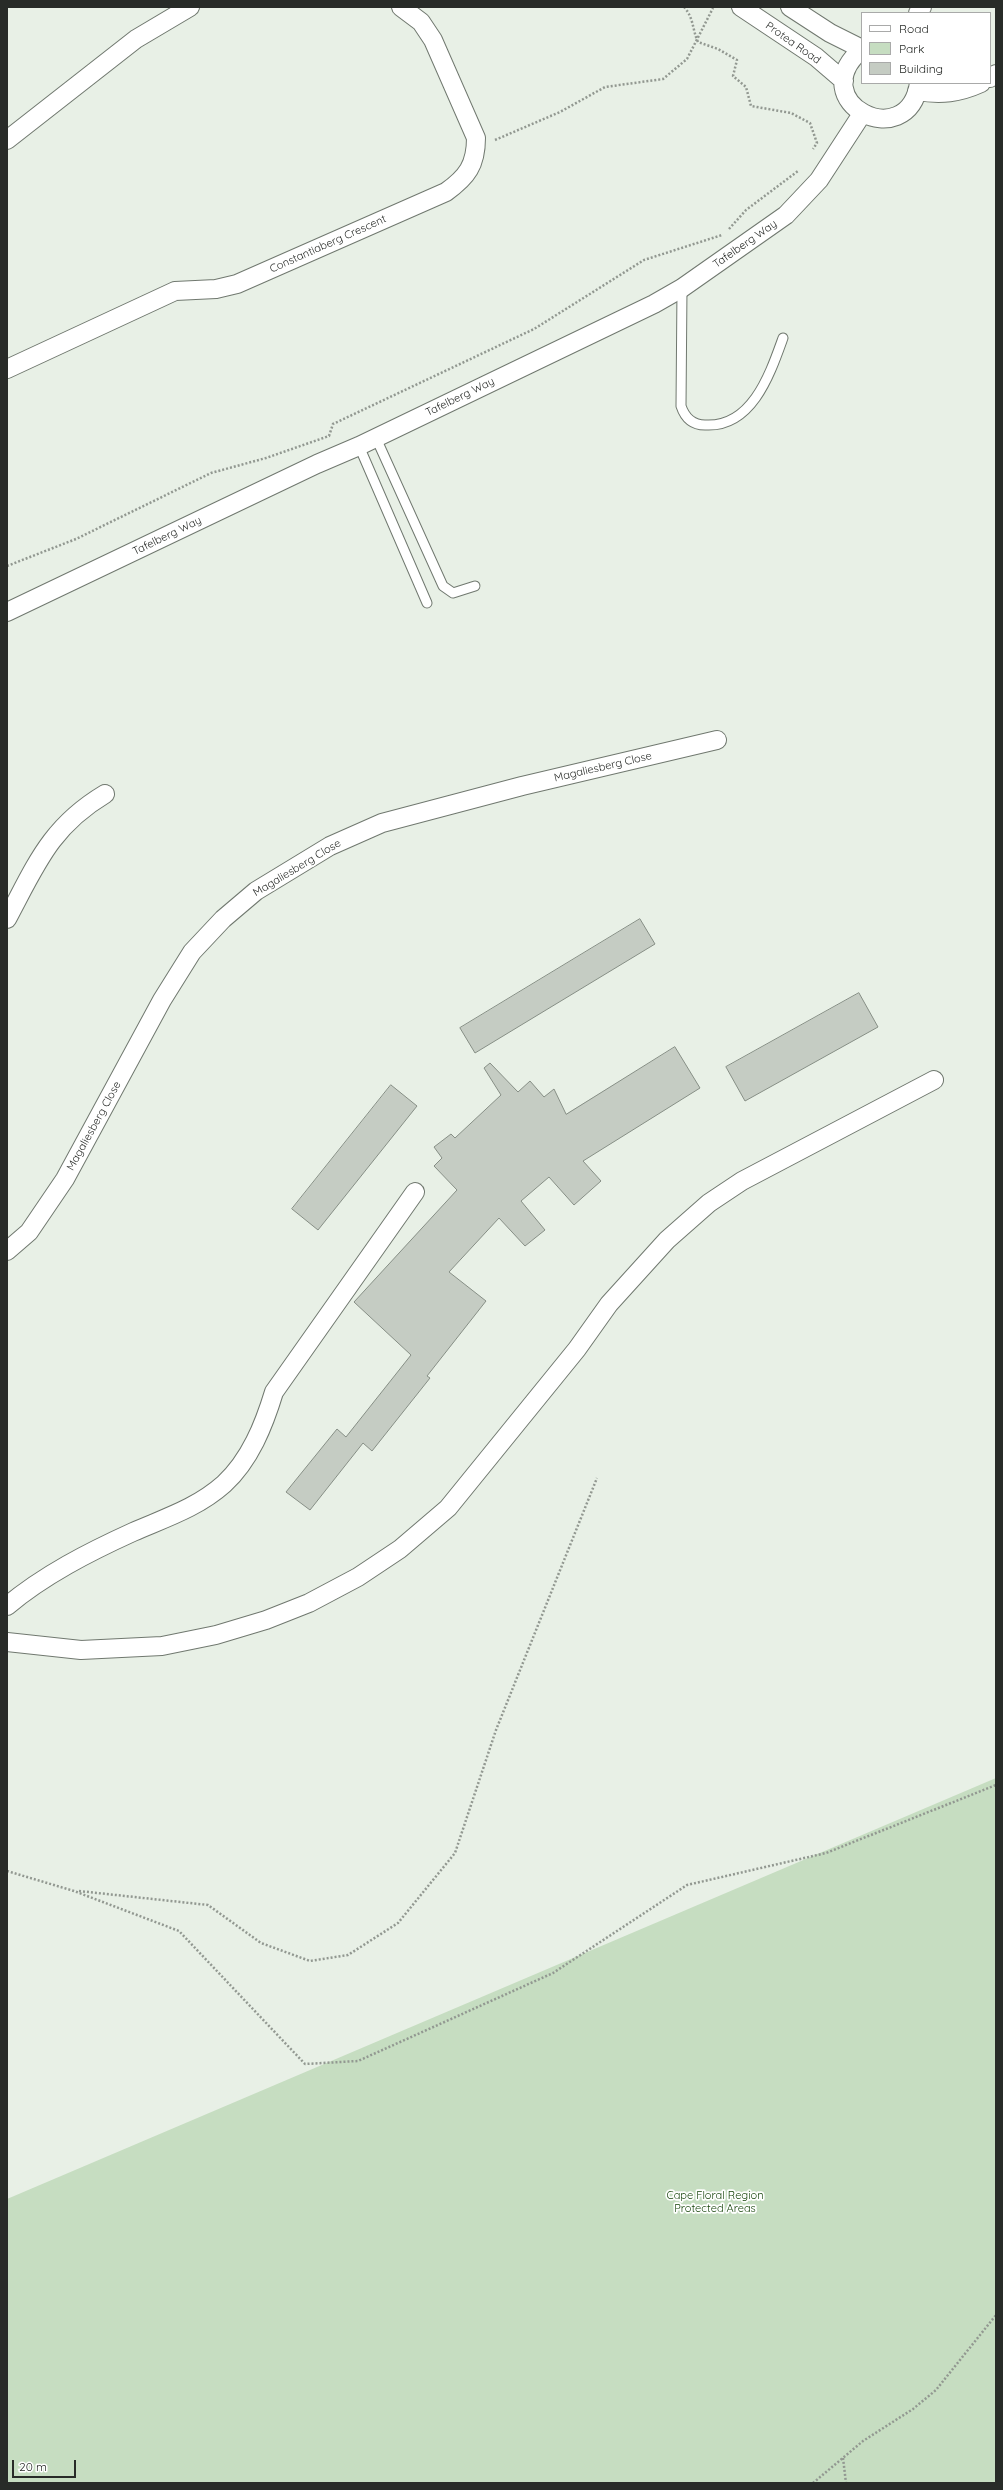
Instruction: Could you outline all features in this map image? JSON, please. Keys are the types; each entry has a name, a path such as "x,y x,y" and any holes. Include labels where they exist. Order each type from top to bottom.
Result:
{"street":[{"path":"7,140 136,39 190,7"},
{"path":"401,7 421,22 432,40 476,138 476,152"},
{"name":"Protea Road","path":"741,7 816,57 844,81"},
{"path":"790,7 830,33 861,48"},
{"path":"861,50 849,63 844,81 846,94 853,107 862,114 871,118 887,119 901,113 912,103 918,87 948,94 965,90 979,84"},
{"name":"Tafelberg Way","path":"7,612 317,464 376,438 654,304 686,285 786,215 801,200 835,158 862,114"},
{"name":"Constantiaberg Crescent","path":"7,370 152,300 175,291 216,289 237,284 446,192 463,180 476,152"},
{"name":"Magaliesberg Close","path":"7,1252 28,1232 65,1179 162,1000 192,952 223,919 256,891 330,846 382,823 522,786 717,740"},
{"path":"7,919 52,839 67,821 105,794"},
{"path":"7,1642 81,1650 162,1646 216,1635 266,1620 309,1603 358,1577 400,1549 448,1508 577,1350 609,1304 666,1240 709,1203 742,1181 934,1080"},
{"path":"7,1606 90,1551 189,1510 224,1484 248,1455 265,1420 274,1392 415,1192"}],"lane":[{"path":"686,285 680,406 690,421 697,425 723,424 750,406 772,370 783,338"},
{"path":"376,438 443,586 448,592 453,593 475,586"},
{"path":"359,446 427,603"}],"path":[{"path":"684,7 692,16 693,32 698,42 718,49 737,60 733,76 746,87 751,106 792,113 810,124 817,143 809,156"},
{"path":"476,152 491,142 560,112 605,87 663,79 687,59 698,42 713,8"},
{"path":"7,566 76,539 211,473 266,458 329,436 333,424 534,329 644,260 724,234 746,210 801,169"},
{"path":"74,1891 208,1905 261,1943 310,1961 348,1955 398,1923 455,1853 496,1730 597,1478"},
{"path":"7,1871 74,1891 179,1931 305,2064 358,2061 553,1973 687,1885 826,1854 996,1785"},
{"path":"813,2483 863,2441 913,2409 936,2390 996,2315"},
{"path":"843,2458 846,2483"}],"green space":[{"name":"Cape Floral Region Protected Areas","path":"996,1778 996,2483 7,2483 7,2199"}],"building":[{"path":"640,919 655,944 475,1053 460,1028"},
{"path":"859,993 878,1027 745,1101 726,1067"},
{"path":"675,1047 700,1088 583,1161 601,1181 574,1205 549,1177 521,1201 545,1230 525,1246 499,1218 449,1272 486,1301 427,1376 430,1378 372,1451 363,1443 310,1510 286,1492 337,1429 346,1437 411,1355 354,1302 457,1190 434,1166 442,1158 434,1147 451,1134 455,1138 501,1095 484,1068 490,1063 518,1092 530,1081 544,1097 554,1089 566,1114"},
{"path":"391,1085 417,1106 318,1230 292,1209"}]}
